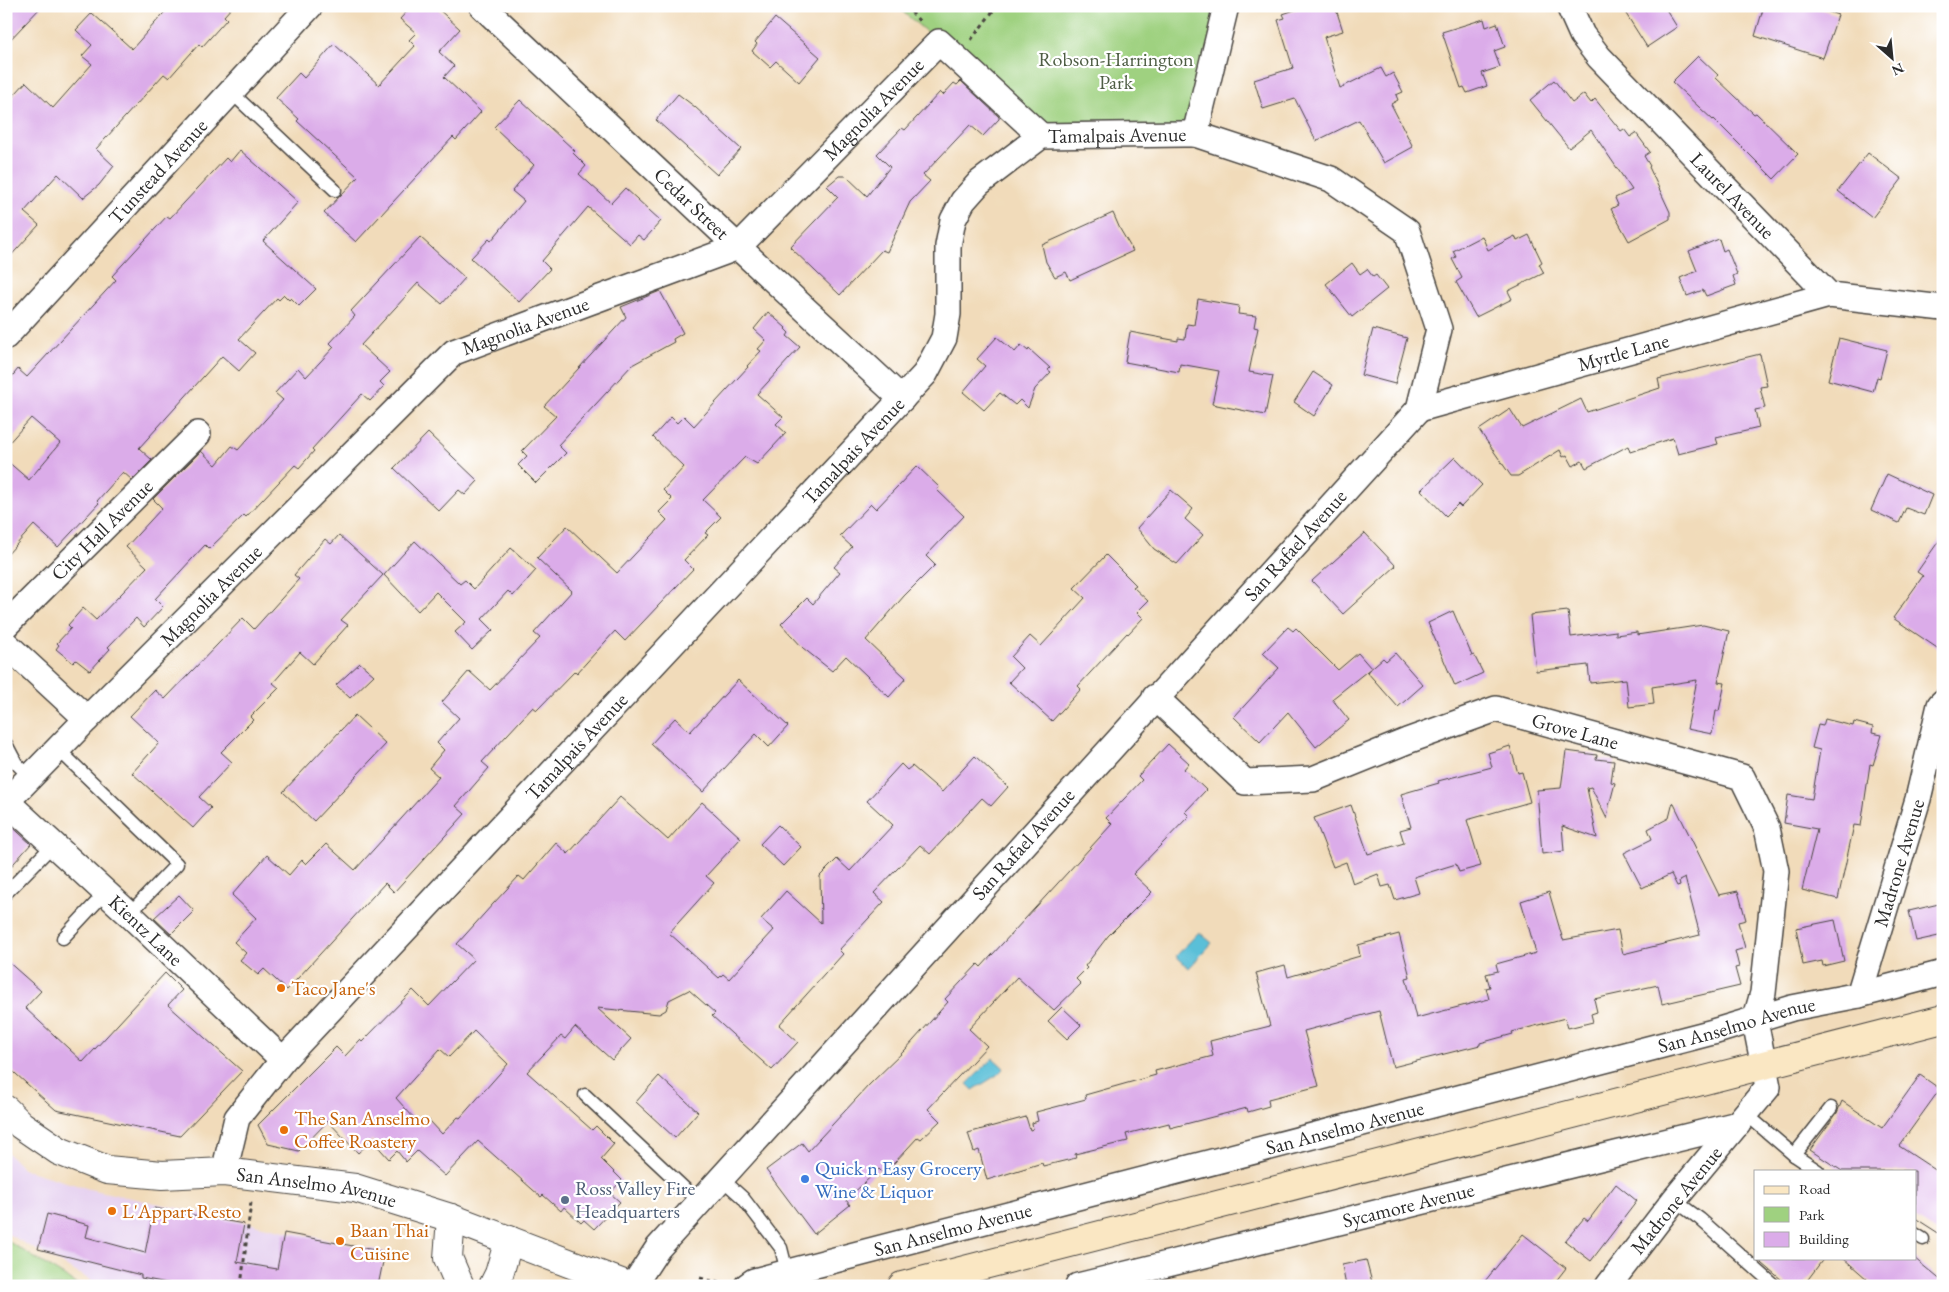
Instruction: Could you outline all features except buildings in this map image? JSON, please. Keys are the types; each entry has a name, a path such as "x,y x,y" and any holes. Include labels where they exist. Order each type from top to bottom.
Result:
{"main road":[{"path":"909,1284 1943,1019"}],"street":[{"name":"Tunstead Avenue","path":"6,336 310,6"},
{"name":"Cedar Street","path":"482,6 902,399"},
{"path":"1195,134 1226,6"},
{"name":"Laurel Avenue","path":"1569,6 1582,35 1599,57 1829,295"},
{"name":"Magnolia Avenue","path":"6,802 454,352 738,247 938,42 1041,136"},
{"name":"Tamalpais Avenue","path":"224,1172 237,1118 283,1060 925,374 944,338 948,314 948,246 953,220 963,200 979,183 1041,136 1195,134 1331,179 1407,231 1439,329 1419,408"},
{"path":"1829,295 1943,308"},
{"name":"Myrtle Lane","path":"1419,408 1829,295"},
{"name":"San Rafael Avenue","path":"633,1286 658,1248 699,1202 1419,408"},
{"name":"City Hall Avenue","path":"6,625 198,434"},
{"path":"6,644 87,719"},
{"name":"Grove Lane","path":"1155,698 1245,782 1313,779 1496,708 1742,778 1767,828 1776,871 1762,993 1755,1021 1764,1064"},
{"name":"Madrone Avenue","path":"1859,995 1918,799 1940,705 1943,702"},
{"name":"Kientz Lane","path":"6,802 106,892 283,1060"},
{"name":"San Anselmo Avenue","path":"735,1285 1755,1021 1792,1008 1859,995 1943,973"},
{"name":"Madrone Avenue","path":"1608,1286 1674,1200 1768,1087 1764,1064"},
{"name":"San Anselmo Avenue","path":"6,1110 21,1125 59,1150 107,1170 162,1175 224,1172 355,1188 450,1218 629,1286"},
{"name":"Sycamore Avenue","path":"1078,1286 1742,1119"},
{"path":"450,1218 448,1258 458,1280"},
{"path":"493,1286 500,1271 509,1240"}],"lane":[{"path":"231,92 335,190"},
{"path":"6,744 16,763 30,777"},
{"path":"58,749 177,864 129,914"},
{"path":"6,893 53,845"},
{"path":"63,938 106,892"},
{"path":"585,1095 699,1202"},
{"path":"1794,1155 1831,1108"},
{"path":"1742,1119 1816,1170"},
{"path":"721,1178 743,1198 781,1248 787,1272"},
{"path":"1674,1200 1700,1219 1775,1286"}],"path":[{"path":"957,58 997,6"},
{"path":"241,1286 255,1176"},
{"path":"700,1278 735,1285"}],"shaded area":[{"path":"6,1151 23,1169 89,1189 385,1252 378,1286 125,1286 92,1281 6,1233"}],"green space":[{"name":"Robson-Harrington Park","path":"896,6 1226,6 1195,134 1041,136 957,58"},
{"path":"6,1240 80,1286 6,1286"}],"water":[{"path":"1199,932 1212,943 1189,968 1176,956"},
{"path":"993,1058 1004,1068 997,1075 973,1090 967,1084"}],"place":[{"name":"Taco Jane's","path":"281,988"},
{"name":"The San Anselmo Coffee Roastery","path":"284,1130"},
{"name":"Quick n Easy Grocery Wine & Liquor","path":"805,1179"},
{"name":"Ross Valley Fire Headquarters","path":"565,1200"},
{"name":"L'Appart Resto","path":"112,1211"},
{"name":"Baan Thai Cuisine","path":"340,1241"}]}
